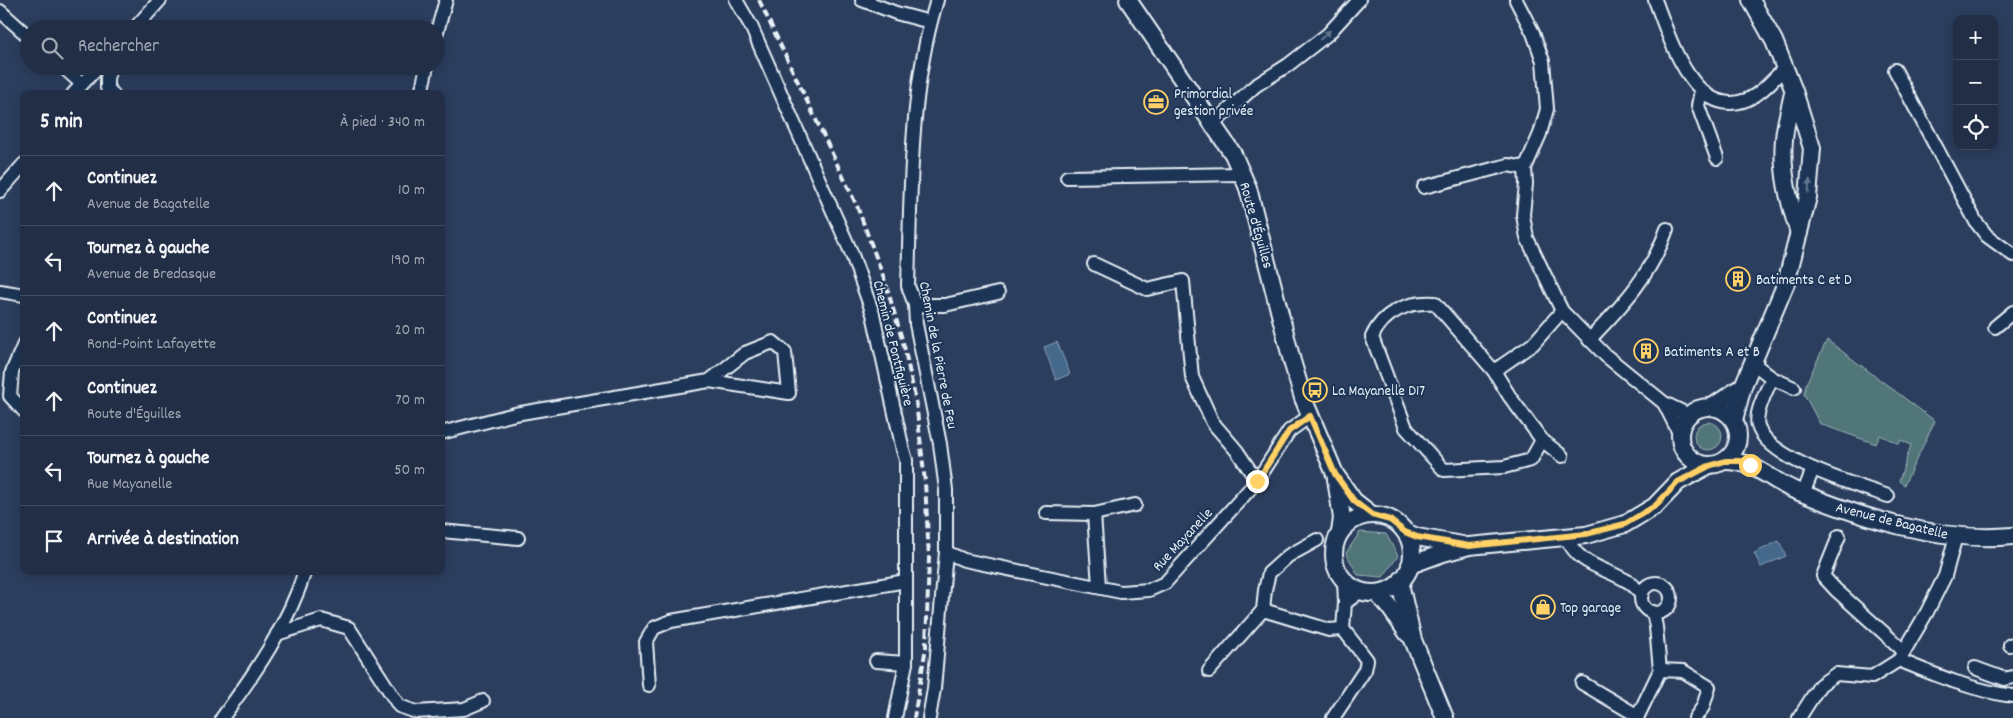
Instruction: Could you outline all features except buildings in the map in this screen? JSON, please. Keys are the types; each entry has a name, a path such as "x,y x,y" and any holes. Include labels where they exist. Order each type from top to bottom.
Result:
{"street":[{"path":"142,20 160,0"},
{"path":"440,20 446,0"},
{"name":"Chemin de Fontfiguière","path":"736,0 751,26 851,252 873,314 906,460 906,663 895,718"},
{"path":"862,0 896,13 930,22"},
{"name":"Chemin de la Pierre de Feu","path":"929,718 934,689 946,552 946,490 940,444 916,324 915,305 908,286 911,160 930,22 937,0"},
{"name":"Route d'Éguilles","path":"1128,0 1214,123 1233,154 1242,174 1263,243 1292,362 1310,416 1335,474 1354,501 1372,515"},
{"path":"1214,123 1255,86 1288,65 1328,34 1359,0"},
{"path":"1516,0 1533,33 1543,61 1547,109 1540,134 1525,168 1526,184 1523,215 1527,238 1562,311 1589,340 1664,403 1688,415"},
{"path":"1655,0 1682,67 1701,90 1721,103 1742,102 1761,92 1785,68"},
{"path":"1734,420 1743,386 1786,283 1808,197 1812,148 1785,68 1766,24 1751,0"},
{"path":"0,11 20,28"},
{"path":"1895,70 1976,222 1987,236 2013,255"},
{"path":"72,75 82,84"},
{"path":"77,90 90,75"},
{"path":"108,75 106,88 108,90"},
{"path":"422,90 425,75"},
{"path":"1701,90 1698,106 1717,158"},
{"path":"1794,91 1784,138 1784,170 1790,205 1799,234"},
{"path":"1424,187 1508,165 1525,168"},
{"path":"0,191 20,168"},
{"path":"1067,177 1242,174"},
{"path":"1589,340 1622,306 1642,280 1659,252 1668,228"},
{"path":"1094,264 1147,289 1183,281 1192,377 1213,423 1237,451 1257,481"},
{"path":"0,291 20,294"},
{"path":"915,305 945,305 998,292"},
{"path":"1542,440 1530,460 1504,467 1444,470 1406,428 1372,337 1378,324 1397,309 1422,302 1435,303 1494,371 1510,397 1542,440 1562,456"},
{"path":"1494,371 1533,344 1562,311"},
{"path":"1995,327 2013,312"},
{"path":"445,432 515,414 709,381 789,393 785,352 772,342 745,354 709,381"},
{"path":"20,353 12,372 10,396 20,407"},
{"path":"1753,363 1772,378 1794,388"},
{"path":"1772,378 1760,406 1757,424 1765,440 1778,450 1814,469 1888,496"},
{"path":"1712,407 1743,386"},
{"path":"1664,403 1680,435 1682,446 1687,455 1697,463 1709,466"},
{"path":"1680,435 1682,424 1688,415 1699,408 1712,407 1724,411 1734,420 1738,428 1739,437 1750,465"},
{"name":"Rue Mayanelle","path":"946,552 964,560 1121,592 1149,590 1165,583 1257,481 1289,431 1310,416"},
{"path":"1345,603 1368,592 1390,589 1406,572 1443,552 1469,546 1586,534 1625,524 1655,506 1678,482 1709,466 1725,461 1737,446 1739,437"},
{"path":"1678,482 1687,455"},
{"name":"Avenue de Bagatelle","path":"1725,461 1740,461 1750,465 1784,485 1851,513 1914,529 1956,536 2013,536"},
{"path":"1803,494 1814,469"},
{"name":"Route d'Éguilles","path":"1335,474 1342,518 1340,532"},
{"path":"1046,513 1094,514 1135,505"},
{"path":"1094,514 1099,586"},
{"path":"1333,718 1365,670 1367,660 1343,629 1344,581 1338,572 1334,557 1336,542 1340,532 1354,520 1372,515 1390,520 1405,532 1417,537 1469,546"},
{"path":"445,531 518,538"},
{"path":"1405,532 1411,548 1401,588 1413,640 1445,718"},
{"path":"1566,536 1579,557 1589,564 1629,582 1642,594"},
{"path":"1839,536 1824,576 1902,656 1963,684 1998,694 2013,696"},
{"path":"1800,718 1820,685 1836,674 1872,677 1902,656 1945,576 1956,536"},
{"path":"1209,670 1263,610 1265,590 1270,573 1288,556 1317,540"},
{"path":"222,718 244,687 290,612 304,575"},
{"path":"1344,581 1368,592 1388,605 1413,640"},
{"path":"649,685 646,642 654,628 671,621 906,582"},
{"path":"1629,582 1662,584 1669,590 1671,600 1656,627"},
{"path":"1652,584 1642,594 1642,603 1652,612 1660,612 1667,608"},
{"path":"1263,610 1329,630 1343,629"},
{"path":"1582,683 1637,717 1660,670 1656,627 1652,612"},
{"path":"277,634 320,620 349,628 399,706 416,712 464,709 483,701"},
{"path":"876,661 906,663"},
{"path":"1975,668 2005,679 2013,677"},
{"path":"1660,670 1683,672 1709,687 1703,707 1695,718"}],"green space":[{"path":"1827,340 1935,421 1904,485 1899,481 1911,445 1901,440 1899,444 1880,435 1876,444 1820,424 1804,394 1806,384"},
{"path":"1708,422 1718,426 1722,436 1718,446 1708,450 1698,446 1694,436 1698,426"},
{"path":"1360,532 1386,534 1398,556 1383,577 1358,575 1346,553"}],"water":[{"path":"1057,342 1070,374 1056,380 1044,347"},
{"path":"1779,541 1786,556 1761,567 1754,553"}],"railway":[{"path":"759,0 857,206 885,281 904,346 916,402 925,482 929,558 926,647 914,718"}],"place":[{"name":"Primordial gestion privée","path":"1156,102"},
{"name":"Batiments C et D","path":"1738,279"},
{"name":"Batiments A et B","path":"1646,351"},
{"name":"La Mayanelle D17","path":"1315,390"},
{"name":"Top garage","path":"1543,607"}],"route":[{"path":"1257,481 1289,431 1310,416 1335,474 1354,501 1372,515 1382,516 1398,525 1405,532 1417,537 1469,546 1586,534 1625,524 1655,506 1678,482 1709,466 1725,461 1740,461 1750,465"}]}
